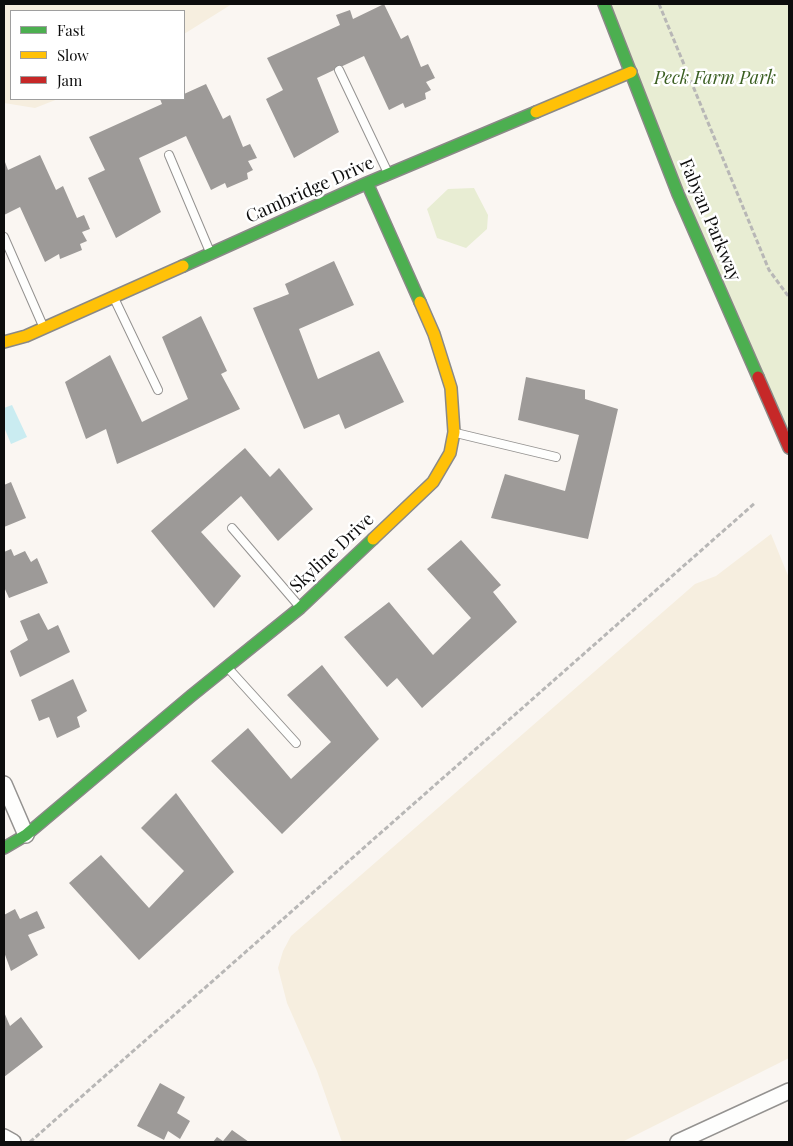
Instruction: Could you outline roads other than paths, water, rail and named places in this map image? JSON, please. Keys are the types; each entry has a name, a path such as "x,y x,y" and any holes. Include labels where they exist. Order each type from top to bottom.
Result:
{"street":[{"name":"Fabyan Parkway","path":"604,4 678,194 789,448"},
{"name":"Cambridge Drive","path":"4,342 26,336 367,183 631,72"},
{"name":"Skyline Drive","path":"4,848 26,835 300,608 433,482 450,453 454,432 451,388 434,334 367,183"},
{"path":"4,784 26,835"},
{"path":"678,1142 789,1092"},
{"path":"4,1137 13,1142"}],"lane":[{"path":"340,70 388,174"},
{"path":"169,155 210,253"},
{"path":"4,237 44,327"},
{"path":"114,297 158,390"},
{"path":"454,432 556,457"},
{"path":"232,528 300,608"},
{"path":"227,667 296,743"}],"water":[{"path":"12,405 27,437 11,444 4,427 4,408"}],"park label":[{"name":"Peck Farm Park","path":"715,78"}]}
